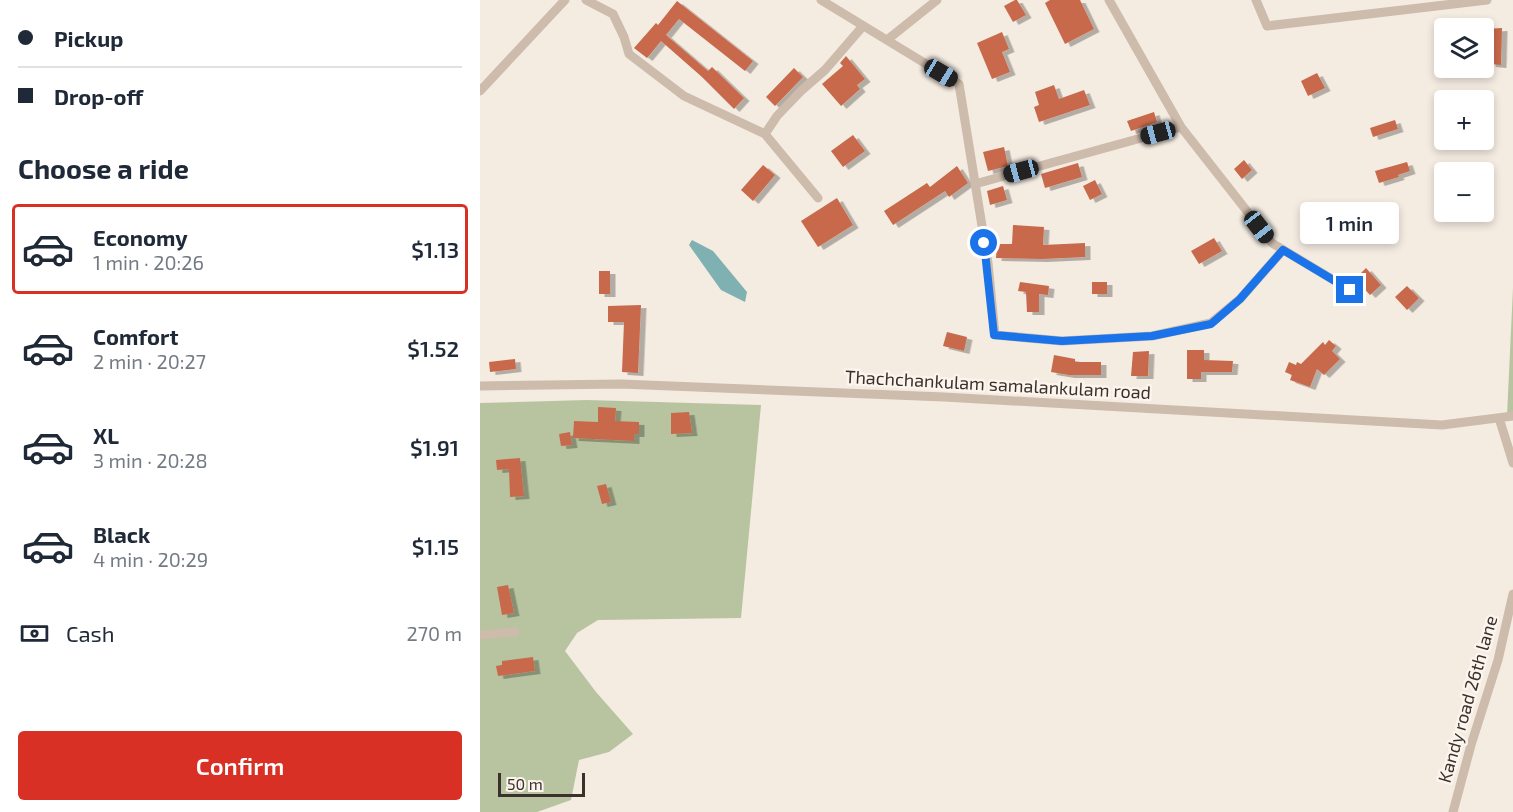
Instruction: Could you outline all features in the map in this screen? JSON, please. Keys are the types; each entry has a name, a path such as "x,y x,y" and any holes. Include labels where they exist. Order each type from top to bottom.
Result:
{"street":[{"path":"480,91 565,0"},
{"path":"586,0 614,14 629,54 684,96 765,134 818,198"},
{"path":"821,0 959,84 988,263 994,335 1062,341 1152,336 1211,324 1240,299 1283,250"},
{"path":"887,40 937,0"},
{"path":"1109,0 1181,127 1272,243 1350,290"},
{"path":"1256,0 1267,26 1486,0"},
{"path":"765,134 777,116 825,70 863,26"},
{"path":"975,183 1181,127"},
{"name":"Thachchankulam samalankulam road","path":"480,386 645,384 944,397 1442,425 1513,416"},
{"path":"1499,418 1513,463"},
{"name":"Kandy road 26th lane","path":"1453,812 1471,744 1498,660 1513,594"},
{"path":"480,635 515,632"}],"green space":[{"path":"1513,288 1513,415 1507,416"},
{"path":"587,400 761,405 741,618 598,620 577,633 565,651 596,692 633,734 609,752 579,760 571,800 537,812 480,812 480,403"}],"water":[{"path":"692,240 713,251 747,292 745,302 721,290 689,245"}],"building":[{"path":"1015,0 1026,15 1013,22 1004,6"},
{"path":"1050,0 1080,0 1094,29 1065,44 1045,3"},
{"path":"677,1 753,61 745,71 679,19 666,35 708,71 712,67 744,98 734,109 661,41 647,58 634,48 656,23 658,25"},
{"path":"1494,28 1502,28 1501,65 1494,64"},
{"path":"1002,32 1009,49 1002,52 1010,72 992,79 977,43"},
{"path":"846,56 865,79 857,85 860,89 841,106 822,84 843,66 840,63"},
{"path":"794,68 803,77 775,106 766,97"},
{"path":"1317,73 1325,88 1308,96 1301,81"},
{"path":"1054,85 1059,99 1084,90 1090,105 1039,122 1034,107 1039,105 1035,92"},
{"path":"1154,112 1157,122 1131,131 1127,121"},
{"path":"1395,120 1398,129 1373,137 1370,128"},
{"path":"853,135 865,151 843,167 831,151"},
{"path":"1004,147 1008,166 988,171 983,152"},
{"path":"1244,160 1252,170 1242,179 1234,169"},
{"path":"1407,162 1410,171 1379,183 1375,171"},
{"path":"1078,163 1082,177 1045,188 1041,174"},
{"path":"763,165 775,175 753,201 741,190"},
{"path":"957,166 968,183 949,197 945,191 893,225 884,211 927,183 930,187"},
{"path":"1095,180 1102,194 1090,200 1083,186"},
{"path":"1003,186 1007,200 990,205 987,191"},
{"path":"837,198 853,225 818,247 801,221"},
{"path":"1013,225 1044,227 1043,245 1085,243 1085,257 996,258 997,244 1012,244"},
{"path":"1214,238 1222,251 1199,264 1191,251"},
{"path":"1366,268 1381,285 1370,295 1355,279"},
{"path":"599,271 610,271 610,294 599,294"},
{"path":"1020,282 1049,286 1048,295 1039,294 1039,312 1027,312 1026,292 1018,291"},
{"path":"1092,282 1107,282 1107,294 1092,294"},
{"path":"1407,286 1419,298 1407,310 1395,297"},
{"path":"641,305 638,373 622,372 624,322 608,322 608,306"},
{"path":"947,332 967,337 964,351 943,346"},
{"path":"1329,340 1336,346 1332,351 1340,359 1324,375 1317,369 1310,387 1290,380 1292,375 1285,372 1289,362 1296,365 1297,362 1301,364 1323,342 1325,345"},
{"path":"1187,350 1204,350 1204,360 1233,361 1232,372 1201,372 1201,379 1187,379"},
{"path":"1149,351 1148,376 1131,376 1133,352"},
{"path":"1054,355 1075,359 1075,362 1101,362 1101,375 1069,375 1051,372"},
{"path":"515,359 516,369 490,372 489,362"},
{"path":"598,407 616,408 615,421 639,422 639,434 634,434 634,441 573,438 574,421 598,422"},
{"path":"689,412 692,433 671,434 671,413"},
{"path":"570,432 572,445 561,446 559,434"},
{"path":"520,458 524,496 510,497 509,469 497,470 496,460"},
{"path":"606,484 611,502 602,504 597,486"},
{"path":"508,585 514,613 502,615 497,587"},
{"path":"533,657 535,671 498,676 496,666 502,665 502,661"}],"route":[{"path":"984,243 988,263 994,335 1062,341 1152,336 1211,324 1240,299 1283,250 1350,290"}]}
